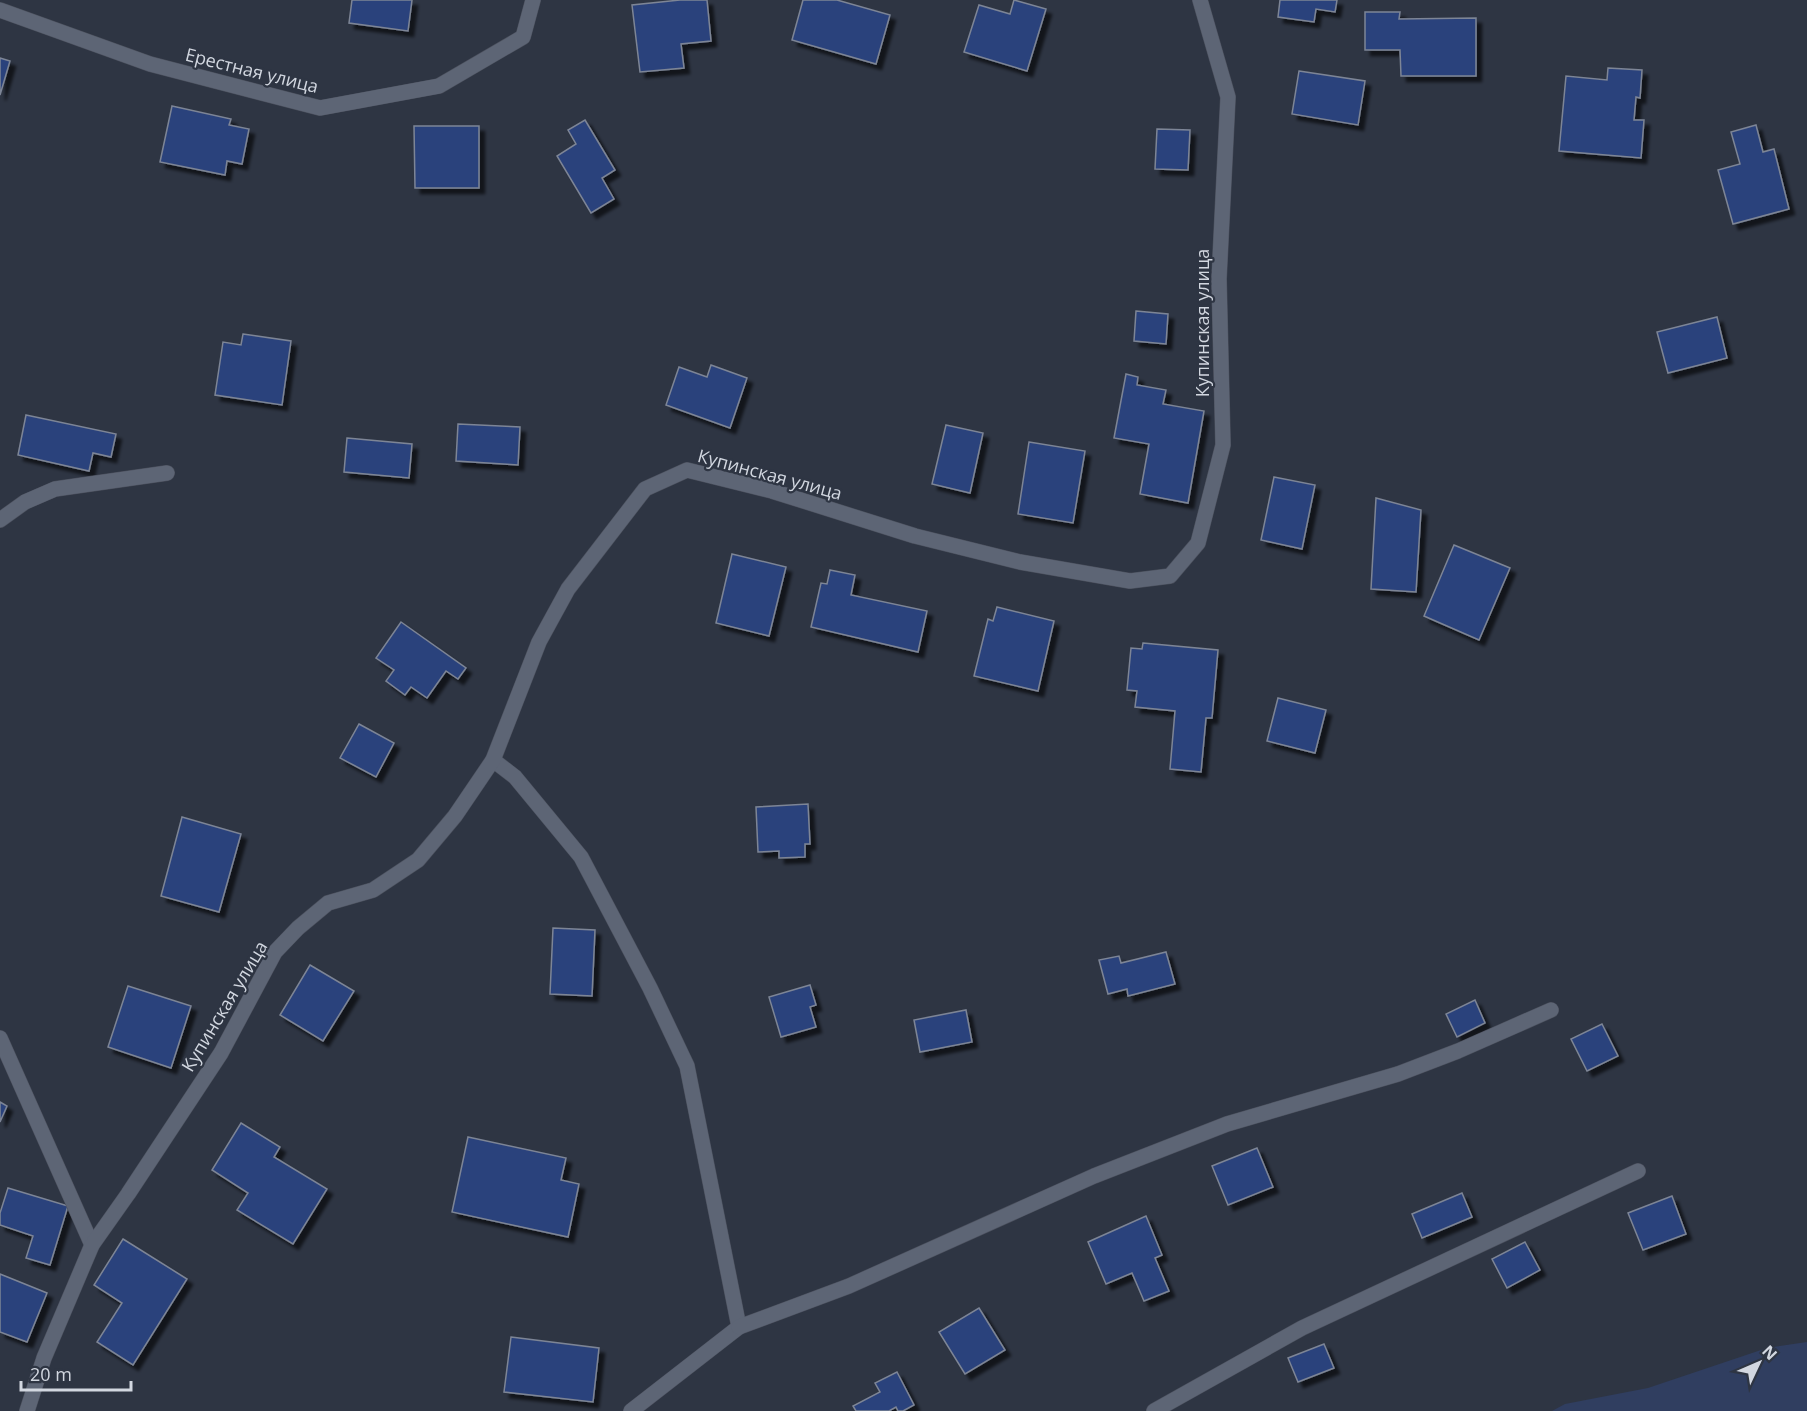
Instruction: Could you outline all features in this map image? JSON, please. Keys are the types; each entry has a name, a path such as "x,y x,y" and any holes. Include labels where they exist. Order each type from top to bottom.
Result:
{"street":[{"name":"Ерестная улица","path":"0,10 150,64 321,108 439,86 523,38 533,0"},
{"name":"Купинская улица","path":"27,1411 44,1358 92,1245 221,1053 276,952 298,928 328,903 373,890 418,860 454,816 493,760 539,642 568,589 645,489 687,470 772,491 915,536 1020,562 1130,581 1170,576 1198,543 1223,445 1220,279 1228,97 1200,0"},
{"path":"0,520 25,502 55,489 167,473"},
{"path":"493,760 515,777 581,857 650,988 687,1066 739,1327"},
{"path":"631,1411 739,1327 849,1286 1105,1171 1227,1124 1398,1074 1551,1011"},
{"path":"0,1038 92,1245"},
{"path":"1155,1411 1302,1328 1638,1171"}],"shaded area":[{"path":"1807,1342 1807,1411 1552,1411 1565,1404 1648,1388 1767,1348"}],"building":[{"path":"352,0 412,0 408,31 349,23"},
{"path":"707,0 711,41 681,44 684,68 640,72 632,5"},
{"path":"803,0 837,0 890,15 876,64 792,40"},
{"path":"1014,0 1046,9 1027,71 964,52 979,5 1010,14"},
{"path":"1280,0 1337,0 1335,12 1316,9 1314,22 1278,17"},
{"path":"1365,12 1400,12 1399,19 1476,18 1476,76 1401,76 1400,50 1365,50"},
{"path":"0,58 10,61 0,95"},
{"path":"1608,68 1642,70 1640,98 1636,97 1634,120 1644,120 1641,158 1559,151 1566,76 1607,80"},
{"path":"1299,71 1365,81 1358,125 1292,114"},
{"path":"172,106 231,119 229,125 249,129 242,164 227,161 225,175 160,162"},
{"path":"585,120 615,170 602,178 614,199 591,213 557,156 576,144 568,130"},
{"path":"1756,125 1763,152 1774,149 1789,209 1733,224 1718,170 1740,164 1731,132"},
{"path":"414,126 479,126 479,188 415,188"},
{"path":"1157,129 1190,130 1188,170 1155,169"},
{"path":"1136,311 1168,314 1166,344 1134,341"},
{"path":"1717,317 1727,358 1668,373 1657,332"},
{"path":"243,334 291,341 282,405 215,395 223,342 241,345"},
{"path":"711,365 747,378 730,428 666,405 679,367 707,377"},
{"path":"1126,374 1138,377 1137,385 1166,390 1163,404 1204,411 1188,503 1140,494 1149,444 1114,438"},
{"path":"26,415 116,434 111,457 93,453 89,471 18,455"},
{"path":"458,424 520,427 518,465 456,461"},
{"path":"946,425 983,433 970,493 932,484"},
{"path":"347,438 412,444 409,478 344,472"},
{"path":"1029,442 1085,451 1073,523 1018,514"},
{"path":"1274,477 1315,485 1302,549 1261,540"},
{"path":"1376,498 1421,510 1416,592 1371,589"},
{"path":"1454,545 1510,568 1479,640 1424,616"},
{"path":"732,554 786,567 769,636 716,623"},
{"path":"830,570 855,575 851,595 927,611 918,652 811,627 821,583 827,584"},
{"path":"997,607 1054,621 1038,691 974,676 988,619 993,621"},
{"path":"401,622 466,668 458,679 446,671 427,698 411,687 405,695 386,681 394,670 376,658"},
{"path":"1143,643 1218,650 1212,718 1206,718 1201,772 1170,769 1175,711 1135,707 1137,691 1127,690 1131,648 1142,649"},
{"path":"1278,698 1326,710 1315,753 1267,741"},
{"path":"359,724 394,743 376,777 340,758"},
{"path":"808,804 810,844 805,844 805,857 779,858 779,851 758,852 756,807"},
{"path":"182,817 241,834 219,912 161,896"},
{"path":"553,928 595,930 592,996 550,994"},
{"path":"1166,952 1175,984 1128,996 1127,989 1108,994 1099,960 1119,956 1121,963"},
{"path":"310,965 354,991 323,1041 280,1015"},
{"path":"810,985 816,1005 810,1007 816,1027 781,1037 769,997"},
{"path":"128,986 191,1006 171,1068 108,1047"},
{"path":"1475,1000 1485,1023 1457,1037 1446,1014"},
{"path":"966,1010 972,1042 920,1052 914,1020"},
{"path":"1602,1024 1618,1056 1587,1071 1571,1039"},
{"path":"0,1102 7,1106 0,1122"},
{"path":"241,1123 280,1147 274,1157 327,1189 293,1244 237,1210 248,1193 212,1170"},
{"path":"468,1137 566,1158 561,1180 579,1184 568,1237 452,1212"},
{"path":"1257,1148 1273,1187 1228,1205 1212,1166"},
{"path":"8,1188 68,1206 50,1265 26,1258 33,1236 0,1225 0,1213"},
{"path":"1462,1193 1472,1217 1422,1238 1412,1214"},
{"path":"1672,1196 1686,1234 1643,1250 1628,1213"},
{"path":"1146,1216 1162,1255 1155,1258 1169,1291 1144,1301 1132,1273 1106,1284 1088,1242"},
{"path":"123,1239 187,1279 133,1365 97,1342 122,1303 94,1285"},
{"path":"1525,1242 1540,1270 1507,1288 1492,1259"},
{"path":"0,1274 47,1293 27,1342 0,1332"},
{"path":"979,1308 1005,1350 965,1374 939,1332"},
{"path":"511,1337 599,1348 593,1402 504,1392"},
{"path":"1324,1344 1334,1368 1298,1382 1288,1358"},
{"path":"897,1372 914,1405 903,1411 898,1411 896,1407 889,1411 856,1411 853,1406 880,1392 875,1383"}]}
